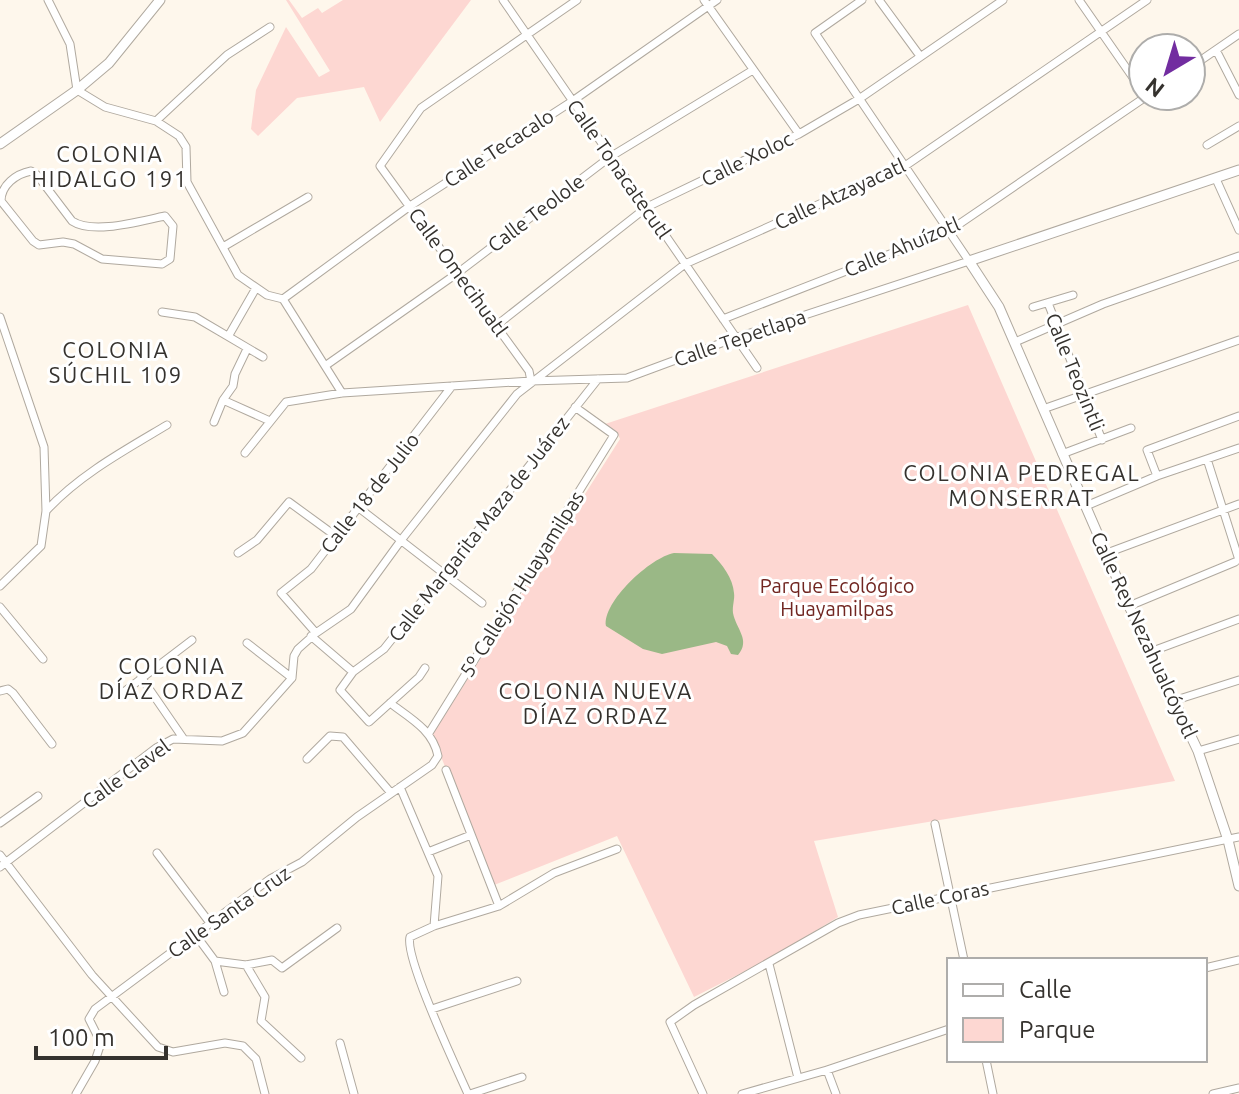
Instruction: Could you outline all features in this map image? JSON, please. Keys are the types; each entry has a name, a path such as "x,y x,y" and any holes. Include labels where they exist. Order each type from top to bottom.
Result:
{"street":[{"path":"48,0 70,44 77,90"},
{"path":"0,144 77,90 109,63 160,0"},
{"name":"Calle Tonacatecutl","path":"503,0 757,368"},
{"path":"526,35 577,0"},
{"name":"Calle Tecacalo","path":"283,299 410,206 571,102 706,3 717,0"},
{"path":"862,0 815,33 969,261"},
{"path":"879,0 920,56"},
{"name":"Calle Xoloc","path":"497,325 647,207 799,134 859,99 1003,0"},
{"path":"1079,0 1127,68"},
{"name":"Calle Atzayacatl","path":"314,634 351,609 402,539 517,394 531,381 685,264 905,166 1147,0"},
{"path":"706,3 799,134"},
{"path":"156,121 227,55 270,27"},
{"path":"1207,56 1239,34"},
{"name":"Calle Omecihuatl","path":"526,35 418,111 380,166 497,325 529,371 531,381"},
{"path":"1216,50 1239,95"},
{"name":"Calle Teolole","path":"325,366 459,272 610,157 753,70"},
{"path":"77,90 105,107 169,127 184,144 187,182 238,275 271,297 283,299 342,393"},
{"name":"Calle Ahuízotl","path":"723,319 949,231 1127,108"},
{"path":"1207,145 1239,126"},
{"path":"31,171 79,226 104,227 165,216 173,226 170,259 162,264 102,259 74,244 39,245 3,210 1,194 6,186 22,173 31,171"},
{"name":"Calle Tepetlapa","path":"245,453 286,402 342,393 627,378 735,338 1238,172"},
{"path":"1216,179 1239,230"},
{"path":"223,247 308,197"},
{"path":"1015,342 1103,304 1239,256"},
{"name":"Calle Rey Nezahualcóyotl","path":"969,261 999,307 1062,454 1087,503 1129,606 1198,751 1234,839 1239,886"},
{"path":"229,335 256,288"},
{"path":"1033,307 1073,295"},
{"name":"Calle Teozintli","path":"1048,303 1102,440"},
{"path":"162,312 195,317 263,357"},
{"path":"0,317 44,447 46,511 41,546 0,586"},
{"path":"1043,409 1239,340"},
{"path":"214,422 233,386 247,349"},
{"name":"Calle Margarita Maza de Juárez","path":"353,672 384,649 598,379"},
{"name":"Calle 18 de Julio","path":"314,634 281,593 311,569 452,386"},
{"path":"223,400 270,421"},
{"name":"5º Callejón Huayamilpas","path":"429,733 614,435 575,407"},
{"path":"1157,476 1147,450 1239,416"},
{"path":"46,511 62,494 167,425"},
{"path":"1062,454 1131,428"},
{"path":"1087,503 1239,448"},
{"path":"1129,606 1237,561 1207,459"},
{"path":"238,553 257,540 289,502 337,537"},
{"path":"1107,553 1239,504"},
{"path":"359,508 482,603"},
{"path":"0,607 43,659"},
{"path":"1150,652 1239,619"},
{"path":"314,634 353,672 340,690 369,722 425,668"},
{"name":"Calle Clavel","path":"3,865 156,748 173,739 222,741 243,733 292,678 294,656 314,634"},
{"path":"125,691 192,640"},
{"path":"247,643 292,678"},
{"path":"141,677 183,738"},
{"path":"1173,701 1239,680"},
{"path":"0,691 8,689 13,693 52,744"},
{"path":"390,703 429,733"},
{"name":"Calle Santa Cruz","path":"76,1094 95,1061 101,1043 90,1024 90,1015 270,879 302,862 357,817 432,765 438,756 429,733"},
{"path":"307,759 330,736 343,737 391,793"},
{"path":"1198,751 1239,739"},
{"path":"446,770 499,906"},
{"path":"400,787 438,876 434,926"},
{"path":"0,823 38,796"},
{"path":"935,824 964,958"},
{"path":"428,852 471,835"},
{"name":"Calle Coras","path":"703,1094 671,1026 672,1019 838,923 859,915 1234,839"},
{"path":"522,1077 469,1094 409,949 410,937 434,926 499,906 554,873 617,849"},
{"path":"157,853 210,923"},
{"path":"0,855 3,865 111,997 158,1047 173,1052 225,1043 243,1046 256,1059 265,1094"},
{"path":"215,961 246,965 272,960 282,968 337,928"},
{"path":"195,934 215,961 224,992"},
{"path":"1207,968 1239,960"},
{"path":"769,964 798,1078"},
{"path":"246,965 265,997 261,1021 301,1058"},
{"path":"432,1009 517,981"},
{"path":"742,1094 758,1092 947,1030"},
{"path":"340,1043 354,1094"},
{"path":"986,1062 993,1094"},
{"path":"827,1070 836,1094"},
{"path":"1213,1094 1239,1088"}],"green space":[{"path":"286,0 302,18 318,8 322,13 343,0 471,0 380,122 364,87 297,98 258,136 251,129 256,90 286,27 319,77 330,71"},
{"name":"Parque Ecológico Huayamilpas","path":"968,305 1175,781 814,841 838,917 773,957 694,997 617,836 494,885 432,735 620,439 617,432 605,424"}],"shaded area":[{"path":"674,553 712,554 720,562 733,587 733,613 743,639 738,655 731,654 727,646 716,642 662,654 643,649 606,626 612,605 630,582 653,563"}],"district":[{"name":"COLONIA HIDALGO 191","path":"110,166"},
{"name":"COLONIA SÚCHIL 109","path":"116,362"},
{"name":"COLONIA PEDREGAL MONSERRAT","path":"1022,486"},
{"name":"COLONIA DÍAZ ORDAZ","path":"172,678"},
{"name":"COLONIA NUEVA DÍAZ ORDAZ","path":"596,704"}]}
